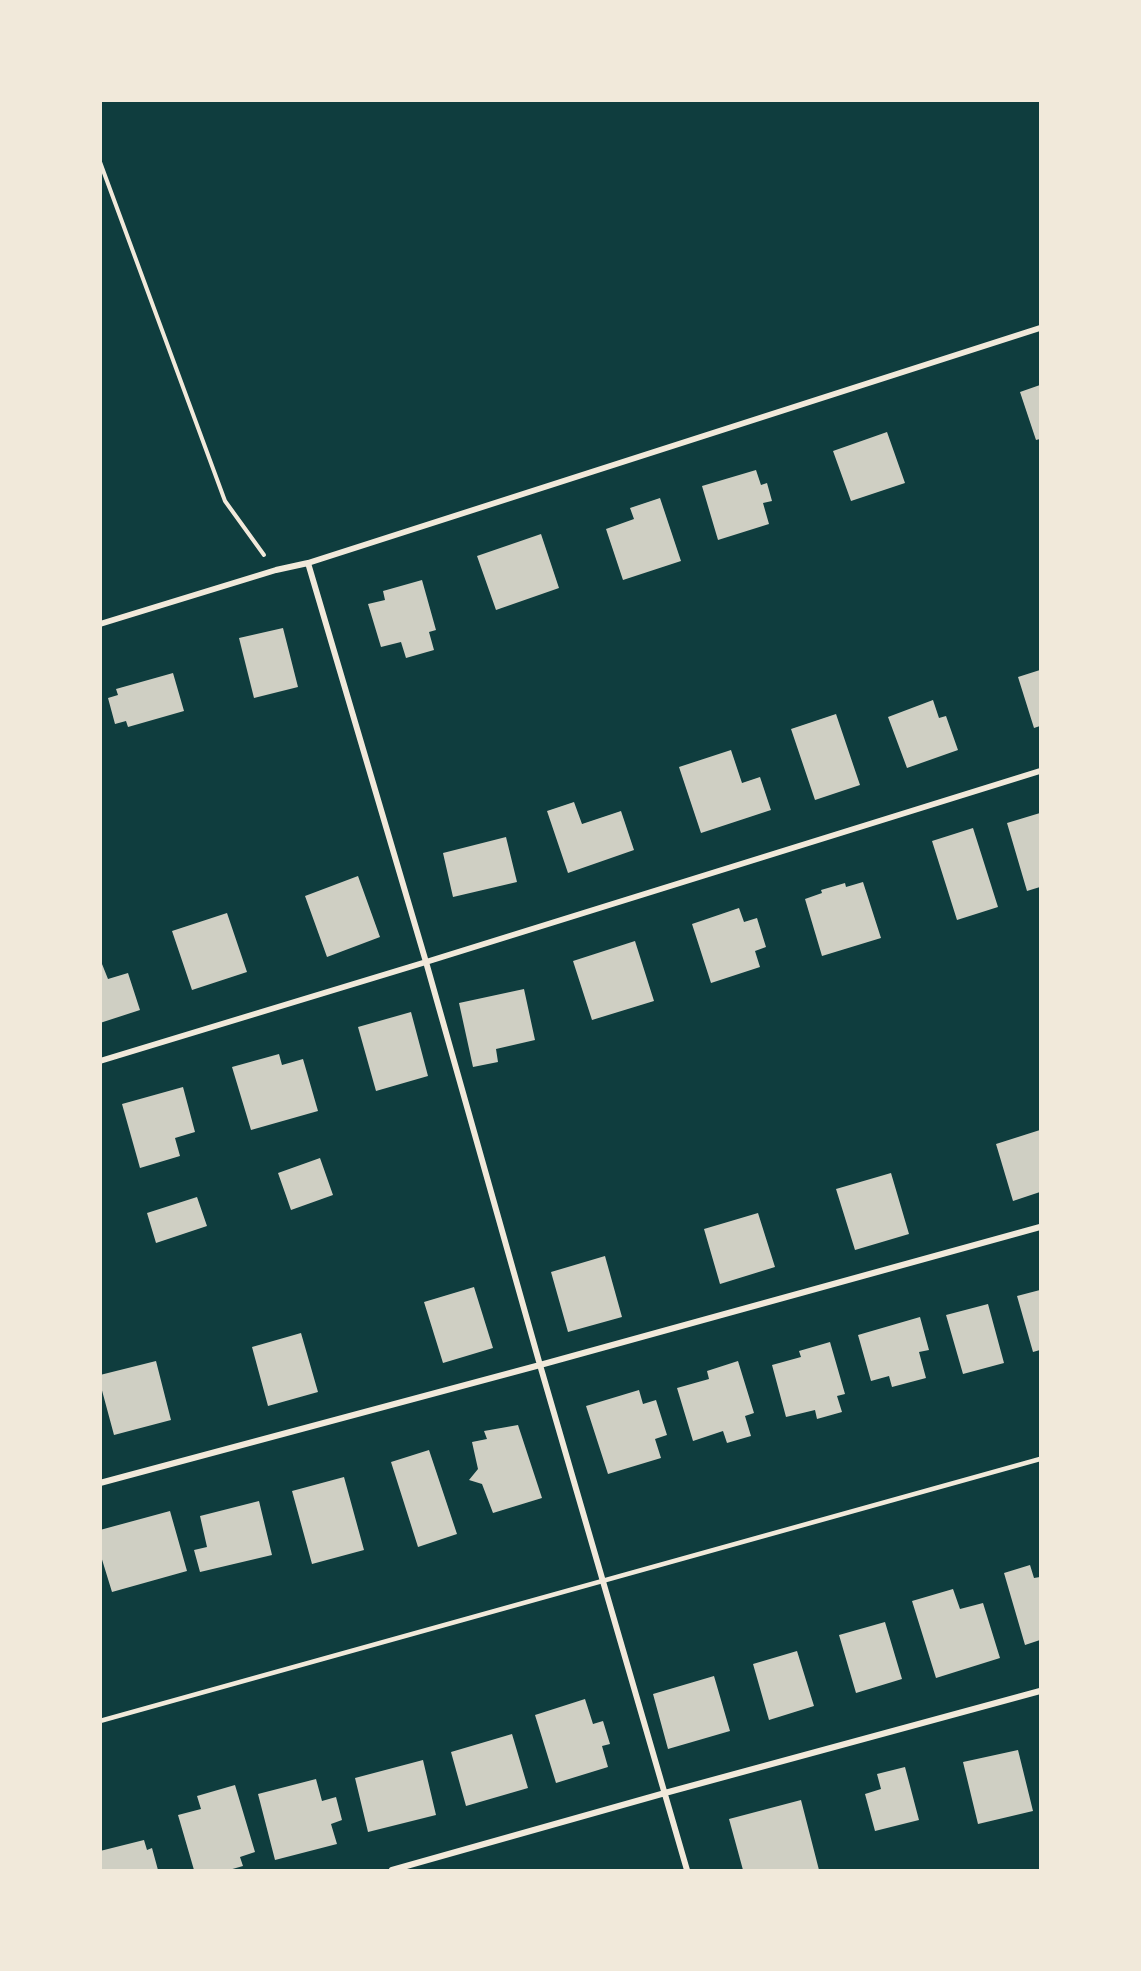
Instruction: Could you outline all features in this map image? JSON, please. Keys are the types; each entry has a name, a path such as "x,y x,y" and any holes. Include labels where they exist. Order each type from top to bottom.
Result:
{"street":[{"path":"100,624 276,570 308,563 1041,328"},
{"path":"308,563 426,962 602,1581 687,1870"},
{"path":"100,1060 426,962 1041,771"},
{"path":"100,1483 1041,1227"},
{"path":"392,1870 1041,1691"}],"lane":[{"path":"100,1721 1041,1459"}],"path":[{"path":"100,162 225,501 276,570"}],"building":[{"path":"1040,385 1040,439 1036,440 1020,392"},
{"path":"887,432 905,483 851,501 833,451"},
{"path":"756,470 761,485 767,483 772,501 763,503 769,524 718,540 702,486"},
{"path":"660,498 681,561 623,580 606,529 634,519 630,508"},
{"path":"541,534 559,588 496,610 477,556"},
{"path":"422,580 436,630 429,632 434,650 406,658 401,642 381,647 368,604 385,600 383,591"},
{"path":"283,628 298,687 254,698 239,638"},
{"path":"1040,670 1040,726 1034,728 1018,677"},
{"path":"173,673 184,711 128,727 126,721 115,724 108,698 118,695 116,689"},
{"path":"933,700 939,718 946,716 958,750 907,768 888,717"},
{"path":"836,714 860,785 815,800 791,729"},
{"path":"731,750 742,783 760,777 771,810 701,833 679,767"},
{"path":"574,802 582,824 621,811 634,850 568,873 547,811"},
{"path":"1040,813 1040,887 1027,891 1007,823"},
{"path":"973,828 998,907 957,920 932,841"},
{"path":"506,837 517,882 453,897 443,853"},
{"path":"358,876 380,937 327,957 305,896"},
{"path":"863,882 881,938 822,956 805,899 822,893 821,890 845,883 846,887"},
{"path":"739,908 744,922 757,918 766,947 755,951 760,967 711,983 692,924"},
{"path":"227,913 247,972 192,990 172,931"},
{"path":"635,941 654,1001 592,1020 573,961"},
{"path":"100,959 108,979 128,973 140,1010 100,1023"},
{"path":"524,989 535,1040 496,1049 498,1062 473,1067 459,1003"},
{"path":"411,1012 428,1076 376,1091 358,1027"},
{"path":"279,1054 282,1065 303,1059 318,1111 251,1130 232,1067"},
{"path":"183,1087 195,1132 175,1138 180,1156 140,1168 122,1104"},
{"path":"1040,1130 1040,1192 1013,1201 996,1144"},
{"path":"320,1158 333,1195 291,1210 278,1173"},
{"path":"891,1173 909,1234 855,1250 836,1189"},
{"path":"197,1197 207,1226 156,1243 147,1213"},
{"path":"758,1213 775,1267 720,1284 704,1229"},
{"path":"605,1256 622,1317 568,1332 551,1272"},
{"path":"474,1287 493,1348 443,1363 424,1302"},
{"path":"1040,1290 1040,1350 1033,1352 1017,1296"},
{"path":"988,1304 1004,1363 963,1374 946,1315"},
{"path":"920,1317 929,1350 919,1352 926,1378 892,1387 889,1376 871,1381 858,1335"},
{"path":"301,1333 318,1392 268,1406 252,1347"},
{"path":"830,1342 845,1394 837,1396 842,1412 817,1419 815,1410 786,1417 772,1365 801,1357 799,1351"},
{"path":"156,1361 171,1420 114,1435 100,1383 100,1375"},
{"path":"738,1361 754,1413 745,1416 751,1436 727,1443 723,1431 693,1441 677,1388 709,1379 707,1371"},
{"path":"639,1390 643,1404 656,1400 667,1435 655,1439 661,1458 608,1474 586,1406"},
{"path":"518,1425 542,1498 493,1513 482,1484 469,1480 478,1469 472,1442 487,1439 484,1431"},
{"path":"429,1450 457,1534 418,1547 391,1462"},
{"path":"344,1477 364,1550 312,1564 292,1491"},
{"path":"259,1501 272,1555 200,1572 194,1550 207,1547 200,1516"},
{"path":"170,1511 187,1571 112,1592 100,1553 100,1530"},
{"path":"1030,1565 1034,1578 1040,1577 1040,1640 1025,1645 1004,1573"},
{"path":"953,1589 960,1609 983,1603 1000,1658 936,1678 912,1601"},
{"path":"885,1622 902,1679 856,1693 839,1635"},
{"path":"797,1651 814,1706 769,1720 753,1664"},
{"path":"714,1676 730,1731 668,1749 653,1694"},
{"path":"585,1699 593,1724 603,1721 610,1744 602,1746 608,1767 556,1783 535,1715"},
{"path":"512,1734 528,1788 466,1806 451,1752"},
{"path":"1018,1750 1033,1811 978,1824 963,1762"},
{"path":"423,1760 436,1815 368,1832 355,1778"},
{"path":"905,1767 919,1820 875,1831 865,1794 881,1789 877,1774"},
{"path":"316,1779 322,1801 336,1797 342,1820 331,1824 337,1844 275,1860 258,1794"},
{"path":"235,1785 255,1852 240,1857 243,1866 229,1870 194,1870 178,1815 201,1809 197,1796"},
{"path":"801,1800 819,1870 743,1870 729,1819"},
{"path":"144,1840 147,1850 152,1848 158,1870 100,1870 100,1851"}]}
